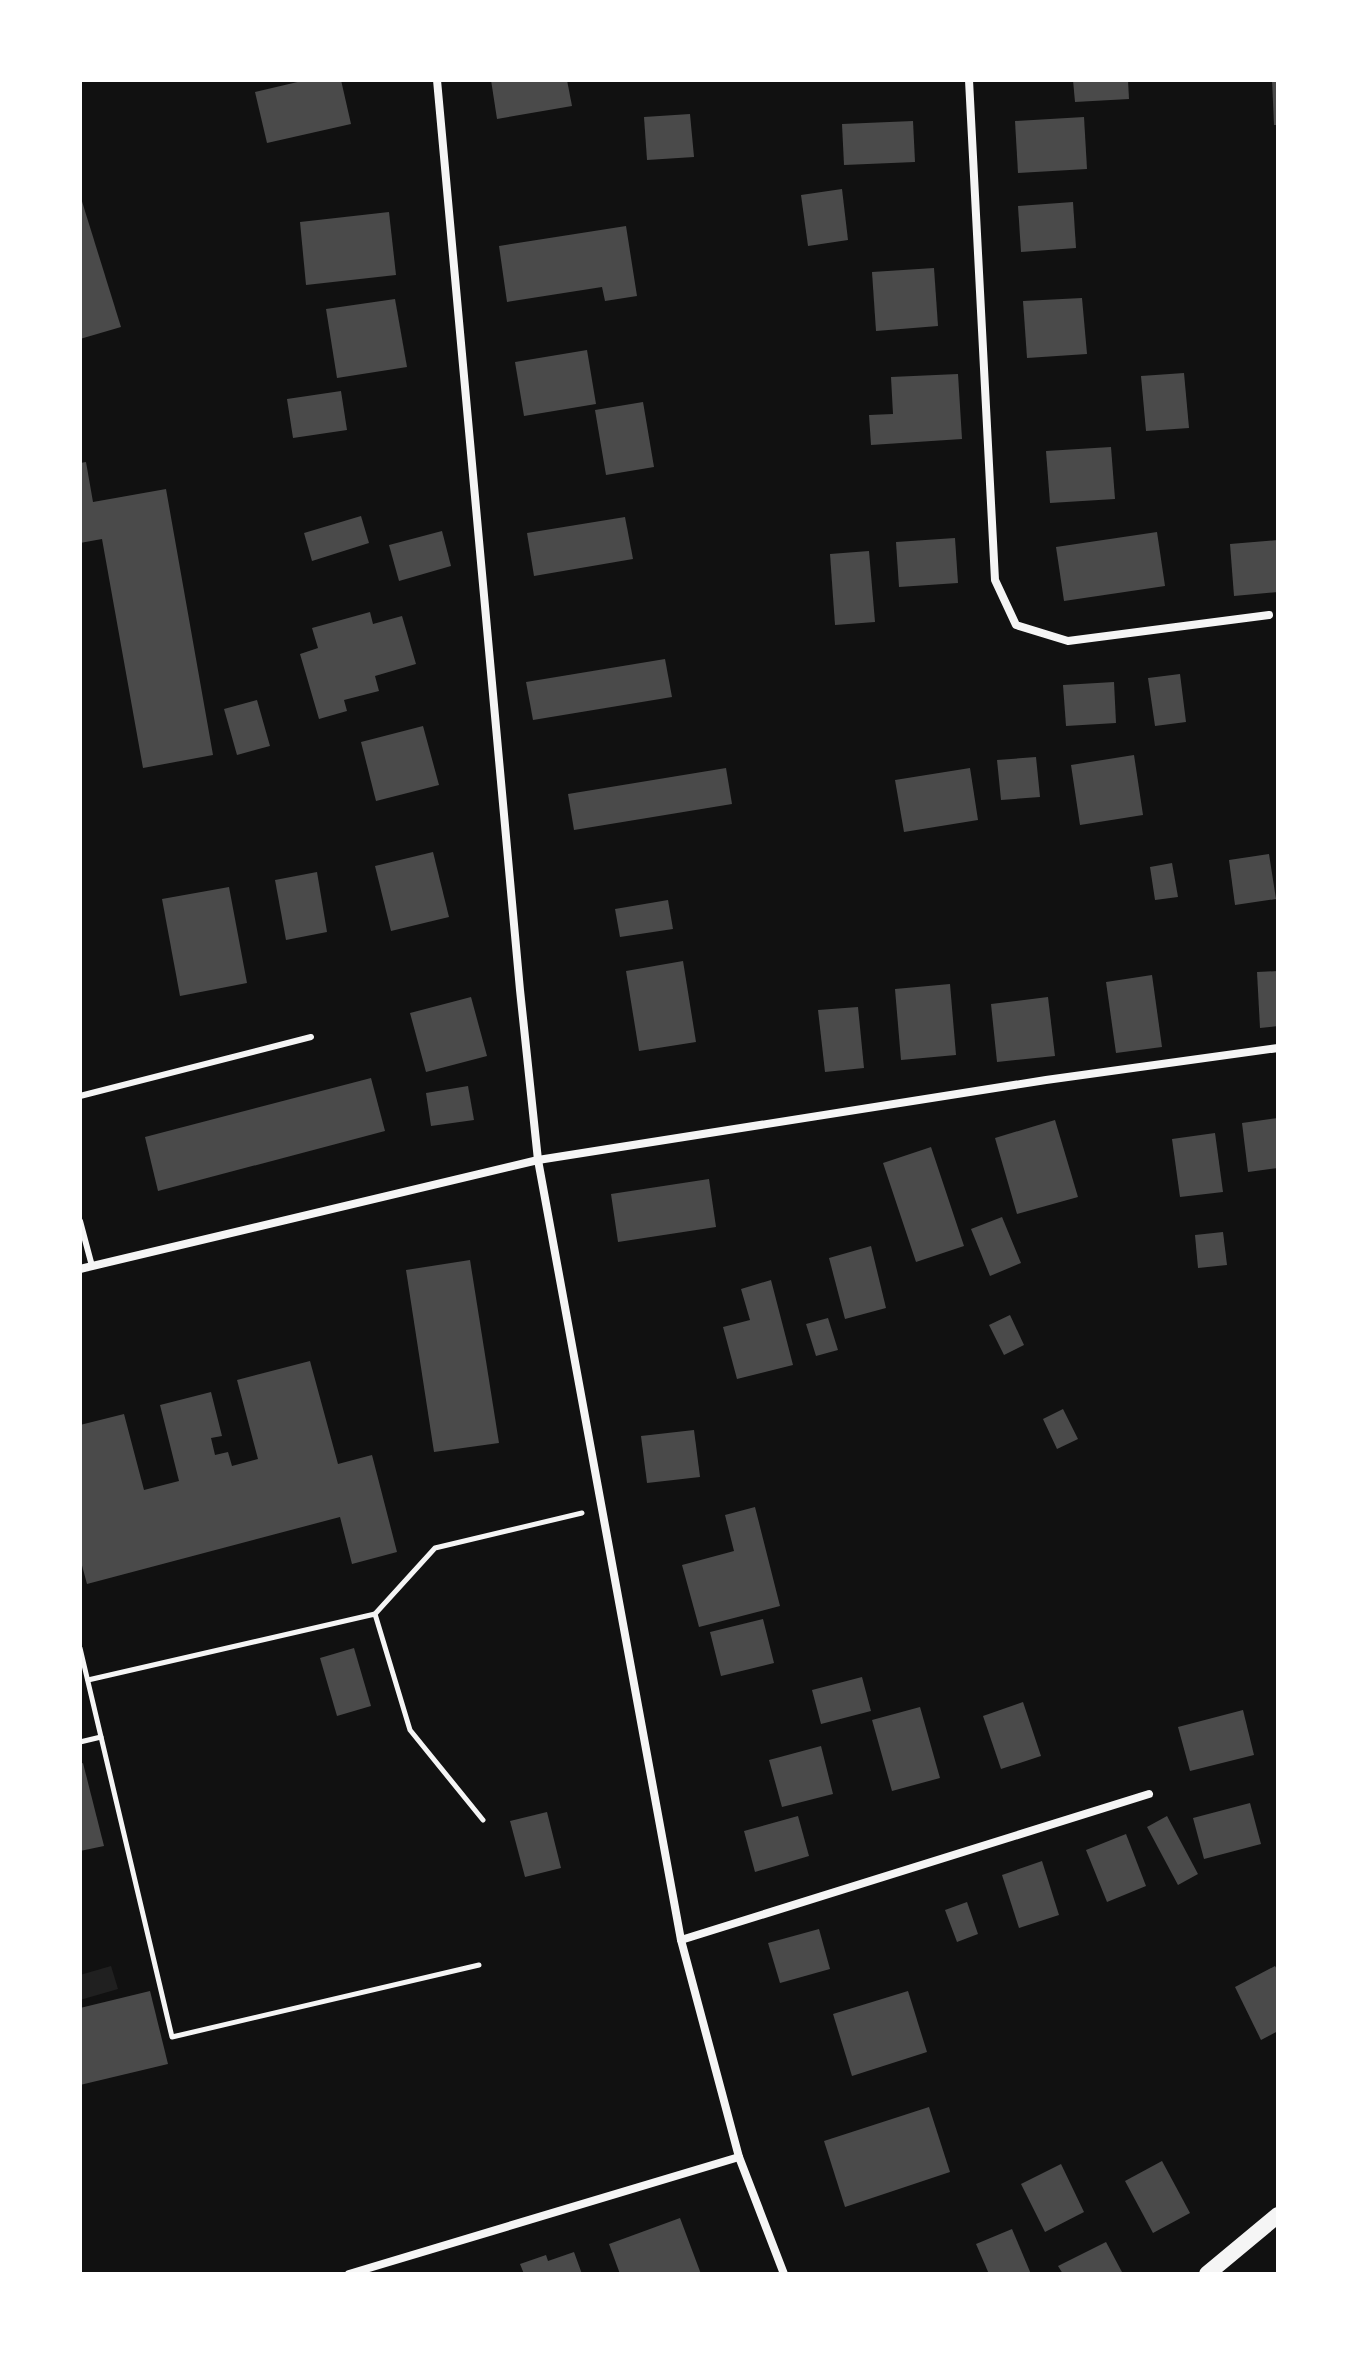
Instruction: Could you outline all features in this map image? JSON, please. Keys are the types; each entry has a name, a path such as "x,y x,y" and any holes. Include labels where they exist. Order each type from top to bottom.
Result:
{"main road":[{"path":"1207,2274 1278,2215"}],"street":[{"path":"437,80 538,1160 681,1940 739,2157 784,2274"},
{"path":"969,80 995,580 1016,625 1068,641 1269,615"},
{"path":"80,1269 538,1160 1046,1080 1278,1048"},
{"path":"681,1940 1149,1794"},
{"path":"349,2274 739,2157"}],"lane":[{"path":"80,1096 311,1037"},
{"path":"80,1221 92,1266"}],"path":[{"path":"88,1680 375,1614 435,1548 602,1508"},
{"path":"375,1614 410,1730 483,1820"},
{"path":"80,1648 172,2037 479,1965"},
{"path":"80,1742 101,1737"}],"shaded area":[{"path":"111,1966 118,1989 80,2000 80,1975"}],"building":[{"path":"306,80 341,80 351,124 267,143 255,92"},
{"path":"491,80 567,80 572,106 497,119"},
{"path":"1073,80 1128,80 1129,99 1075,102"},
{"path":"1272,80 1278,80 1278,125 1274,125"},
{"path":"690,114 694,157 647,160 644,117"},
{"path":"1084,117 1087,169 1018,173 1015,121"},
{"path":"913,121 915,162 844,165 842,124"},
{"path":"842,189 848,240 808,246 801,195"},
{"path":"80,195 121,327 80,339"},
{"path":"1073,202 1076,248 1021,252 1018,206"},
{"path":"389,212 396,275 306,285 300,222"},
{"path":"626,226 637,296 605,301 602,287 507,302 499,246"},
{"path":"934,268 938,326 876,331 872,272"},
{"path":"1082,298 1087,354 1027,358 1023,301"},
{"path":"395,299 407,367 337,378 326,309"},
{"path":"587,350 596,404 524,416 515,362"},
{"path":"1184,373 1189,428 1146,431 1141,376"},
{"path":"958,374 962,439 871,445 869,415 893,414 891,377"},
{"path":"341,391 347,430 293,438 287,399"},
{"path":"643,402 654,467 606,475 595,410"},
{"path":"1111,447 1115,499 1050,503 1046,451"},
{"path":"86,462 93,502 166,489 213,755 143,768 102,539 80,543 80,463"},
{"path":"361,516 369,543 312,561 304,533"},
{"path":"625,517 633,559 534,576 527,533"},
{"path":"442,531 451,566 399,581 389,545"},
{"path":"1157,532 1165,586 1064,601 1056,547"},
{"path":"955,538 958,583 899,587 896,542"},
{"path":"1278,540 1278,592 1234,596 1230,544"},
{"path":"869,551 875,622 835,625 830,554"},
{"path":"370,612 373,624 402,616 416,664 375,676 379,691 344,700 347,711 319,719 300,654 318,648 312,628"},
{"path":"665,659 672,697 533,720 526,682"},
{"path":"1180,674 1186,722 1155,726 1148,678"},
{"path":"1114,682 1116,723 1066,726 1063,685"},
{"path":"257,700 270,746 237,755 224,709"},
{"path":"423,726 439,785 376,801 361,742"},
{"path":"1134,755 1143,815 1080,825 1071,765"},
{"path":"1036,757 1040,797 1001,800 997,760"},
{"path":"726,768 732,804 574,830 568,794"},
{"path":"970,768 978,820 904,832 895,780"},
{"path":"433,852 449,917 391,931 375,866"},
{"path":"1269,854 1276,899 1235,905 1229,860"},
{"path":"1172,863 1178,897 1155,900 1150,867"},
{"path":"317,872 327,932 286,940 275,880"},
{"path":"229,887 247,983 180,996 162,899"},
{"path":"668,900 673,929 620,937 615,909"},
{"path":"683,961 696,1042 639,1051 626,971"},
{"path":"1278,971 1278,1026 1260,1028 1257,972"},
{"path":"1152,975 1162,1047 1116,1053 1106,982"},
{"path":"950,984 956,1055 901,1060 895,989"},
{"path":"471,997 487,1056 426,1072 410,1013"},
{"path":"1048,997 1055,1056 997,1062 991,1004"},
{"path":"858,1007 864,1068 825,1072 818,1010"},
{"path":"371,1078 385,1131 158,1191 145,1137"},
{"path":"468,1086 474,1120 431,1126 426,1093"},
{"path":"1278,1118 1278,1168 1248,1172 1242,1123"},
{"path":"1055,1120 1078,1197 1017,1214 995,1138"},
{"path":"1215,1133 1223,1192 1180,1197 1172,1139"},
{"path":"931,1147 964,1246 916,1262 883,1163"},
{"path":"709,1179 716,1227 618,1242 611,1194"},
{"path":"1002,1217 1021,1263 990,1276 971,1229"},
{"path":"1223,1232 1227,1265 1198,1268 1195,1235"},
{"path":"871,1246 886,1308 845,1319 829,1258"},
{"path":"470,1260 499,1443 434,1452 406,1270"},
{"path":"771,1280 793,1365 737,1379 723,1327 750,1320 741,1289"},
{"path":"1010,1315 1024,1345 1004,1355 989,1325"},
{"path":"828,1318 838,1350 816,1356 806,1324"},
{"path":"310,1361 338,1464 372,1455 397,1552 352,1564 340,1517 87,1584 80,1558 80,1425 124,1414 144,1490 179,1481 160,1405 211,1392 222,1436 211,1438 215,1455 228,1452 232,1466 258,1459 237,1380"},
{"path":"1063,1409 1078,1439 1057,1449 1043,1419"},
{"path":"694,1430 700,1477 647,1483 641,1436"},
{"path":"755,1507 780,1606 699,1627 682,1565 734,1551 725,1515"},
{"path":"763,1619 774,1663 721,1676 710,1632"},
{"path":"354,1648 371,1706 337,1716 320,1658"},
{"path":"862,1677 871,1711 821,1724 812,1690"},
{"path":"1023,1702 1041,1756 1001,1769 983,1716"},
{"path":"920,1707 940,1778 892,1791 872,1720"},
{"path":"1243,1710 1254,1755 1190,1771 1178,1727"},
{"path":"821,1746 833,1794 782,1807 769,1760"},
{"path":"83,1763 104,1846 80,1851 80,1764"},
{"path":"1250,1803 1261,1844 1204,1859 1193,1818"},
{"path":"547,1812 561,1868 525,1877 510,1821"},
{"path":"798,1816 809,1856 755,1872 744,1831"},
{"path":"1167,1816 1198,1874 1178,1885 1147,1827"},
{"path":"1126,1834 1146,1886 1107,1902 1086,1850"},
{"path":"1042,1861 1059,1915 1019,1928 1002,1875"},
{"path":"967,1902 978,1934 957,1942 945,1910"},
{"path":"819,1929 830,1969 780,1983 768,1943"},
{"path":"1275,1966 1278,1971 1278,2031 1261,2040 1235,1987"},
{"path":"150,1991 168,2064 80,2085 80,2008"},
{"path":"908,1991 927,2052 852,2076 833,2014"},
{"path":"929,2107 950,2172 845,2207 824,2141"},
{"path":"1162,2161 1190,2213 1153,2233 1125,2181"},
{"path":"1061,2164 1084,2212 1045,2232 1021,2184"},
{"path":"680,2218 701,2274 620,2274 609,2244"},
{"path":"1012,2229 1031,2274 989,2274 976,2244"},
{"path":"1106,2242 1123,2274 1063,2274 1058,2266"},
{"path":"574,2252 582,2274 524,2274 520,2264 546,2255 548,2261"}]}
